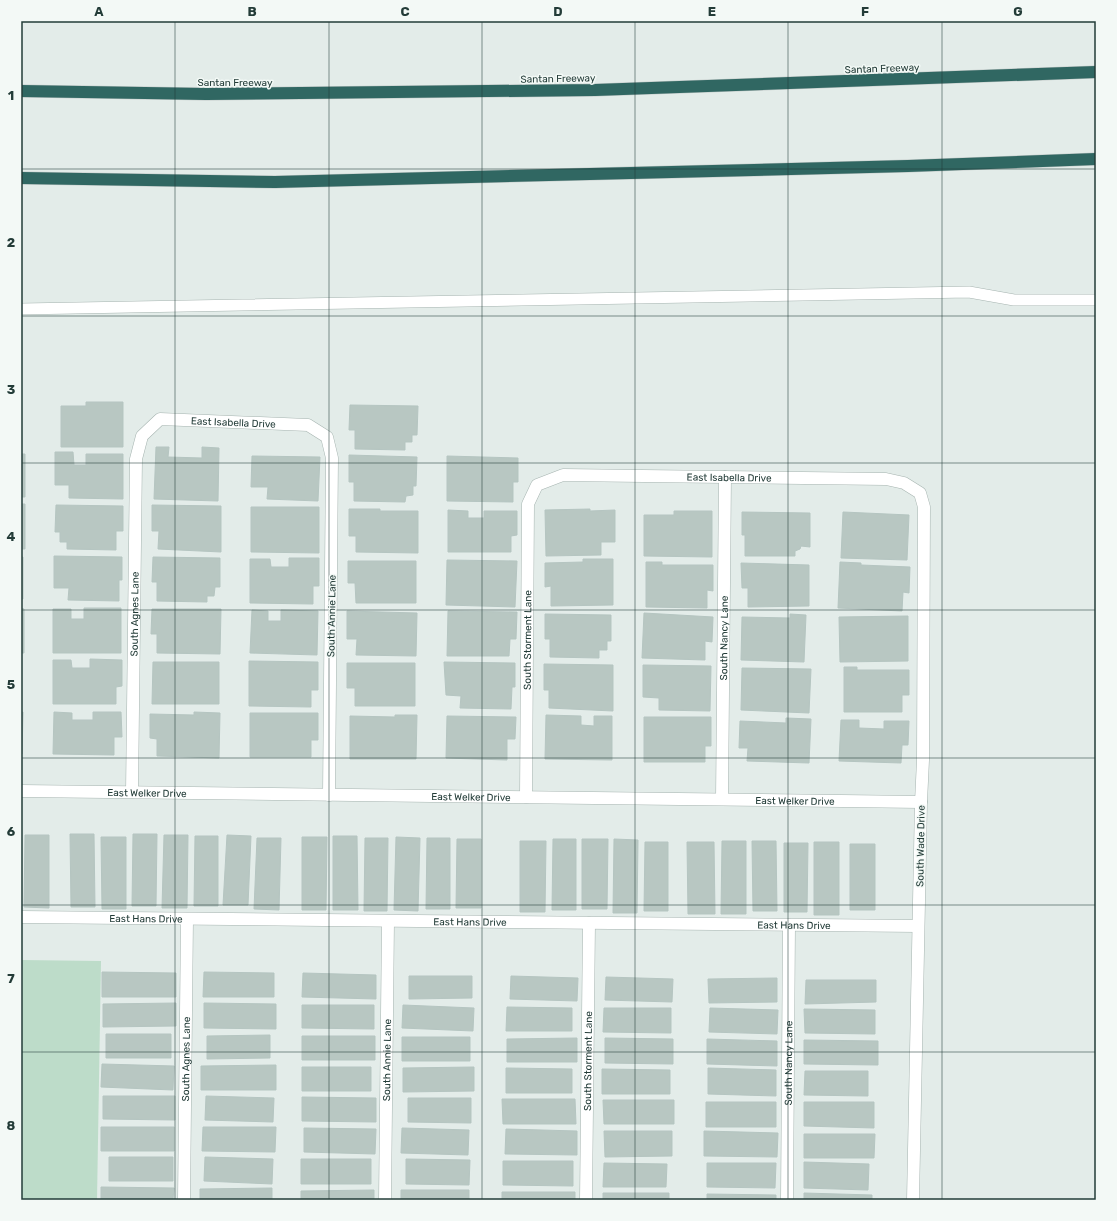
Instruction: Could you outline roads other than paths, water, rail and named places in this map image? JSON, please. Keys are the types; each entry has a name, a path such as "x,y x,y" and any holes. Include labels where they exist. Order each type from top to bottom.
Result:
{"highway":[{"name":"Santan Freeway","path":"21,91 214,94 595,90 1096,72"},
{"path":"21,178 275,182 1096,160"},
{"path":"1020,162 1096,163"}],"street":[{"name":"East Isabella Drive","path":"142,436 160,419 308,425 327,437"},
{"name":"South Agnes Lane","path":"132,792 136,459 142,436"},
{"name":"South Annie Lane","path":"327,437 332,458 329,795"},
{"name":"East Isabella Drive","path":"537,485 563,475 886,479 904,483 920,493"},
{"name":"South Nancy Lane","path":"722,799 725,476"},
{"name":"South Storment Lane","path":"526,797 528,504 537,485"},
{"name":"South Wade Drive","path":"913,1200 923,752 924,507 920,493"},
{"name":"East Welker Drive","path":"21,791 921,802"},
{"name":"East Hans Drive","path":"21,917 918,926"},
{"name":"South Agnes Lane","path":"184,1200 187,919"},
{"name":"South Annie Lane","path":"385,1200 388,921"},
{"name":"South Storment Lane","path":"586,1200 589,923"},
{"name":"South Nancy Lane","path":"787,1200 790,925"}],"lane":[{"path":"21,309 969,292 1014,300 1096,300"}]}
